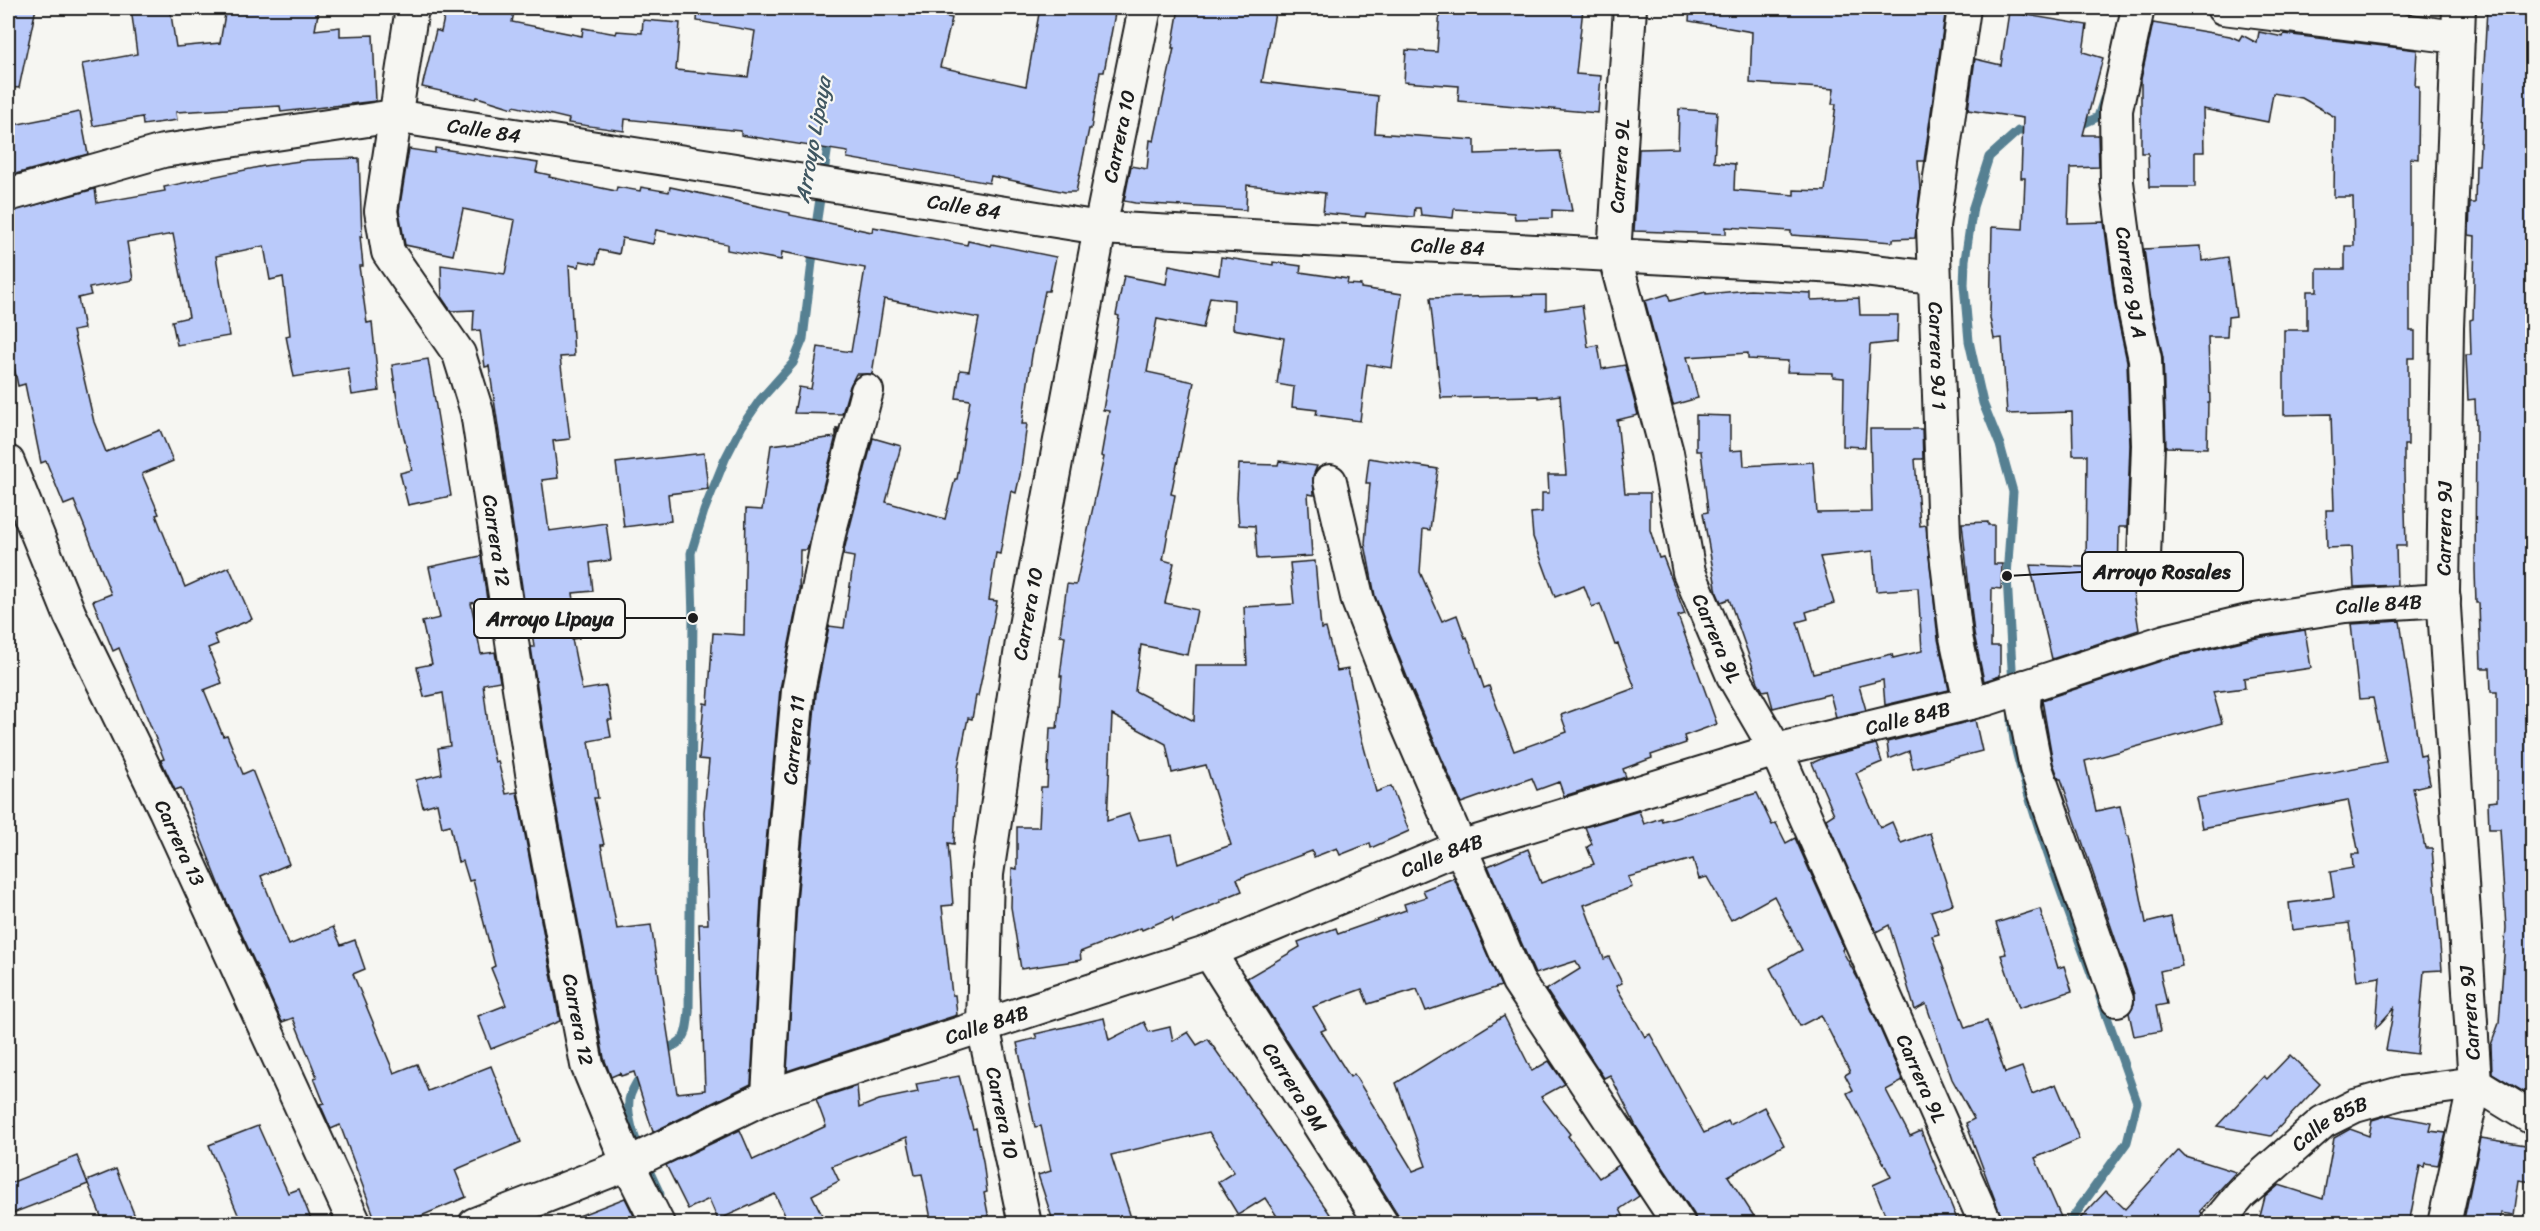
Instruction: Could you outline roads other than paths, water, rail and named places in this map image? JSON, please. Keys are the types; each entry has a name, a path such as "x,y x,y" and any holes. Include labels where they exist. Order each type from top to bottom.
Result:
{"street":[{"name":"Carrera 12","path":"412,8 381,212 388,252 459,354 477,412 534,786 587,1065 638,1158 658,1224"},
{"name":"Carrera 10","path":"1025,1224 983,1026 987,874 1022,642 1100,228 1145,8"},
{"name":"Carrera 9L","path":"1630,8 1614,254 1667,453 1689,572 1733,675 1776,750 1986,1224"},
{"name":"Carrera 9J 1","path":"1964,8 1933,226 1934,278 1944,537 1956,637 1978,701"},
{"name":"Carrera 9J A","path":"2138,8 2116,110 2117,171 2133,304 2145,360 2148,445 2144,558"},
{"path":"2223,8 2459,22"},
{"name":"Carrera 9J","path":"2444,1224 2475,1083 2444,600 2447,328 2459,22"},
{"name":"Calle 84","path":"8,195 163,151 394,116 1100,228 1838,267 1934,278"},
{"name":"Carrera 11","path":"768,1096 779,900 798,691 829,534 867,391"},
{"name":"Carrera 13","path":"8,462 70,615 165,810 355,1224"},
{"path":"1330,481 1358,602 1394,693 1518,981 1679,1224"},
{"name":"Calle 84B","path":"475,1224 638,1158 768,1096 1209,952 1460,847 1776,750 1978,701 2165,640 2248,621 2345,606 2444,600"},
{"path":"2022,687 2036,768 2117,1000"},
{"name":"Carrera 9M","path":"1209,952 1382,1224"},
{"name":"Carrera 9J","path":"2475,1083 2532,1118"},
{"name":"Calle 85B","path":"2216,1224 2241,1194 2323,1122 2355,1106 2401,1093 2475,1083"}],"waterway":[{"path":"2076,127 2098,117 2104,99"},
{"path":"2013,686 2007,576 2013,492 2000,445 1983,403 1969,341 1964,285 1965,260 1973,207 1989,157 2018,131 2035,131"},
{"name":"Arroyo Lipaya","path":"815,232 829,139"},
{"name":"Arroyo Lipaya","path":"660,1052 676,1045 684,1037 689,1010 693,618 691,553 704,511 725,459 742,426 760,400 793,363 803,339 814,245"},
{"path":"2012,712 2017,753 2035,816 2092,976"},
{"path":"2068,1224 2127,1142 2137,1102 2100,997"},
{"name":"Arroyo Lipaya","path":"644,1071 631,1092 629,1111 634,1135 660,1194"}],"place":[{"name":"Arroyo Rosales","path":"2007,576"},
{"name":"Arroyo Lipaya","path":"693,618"}]}
